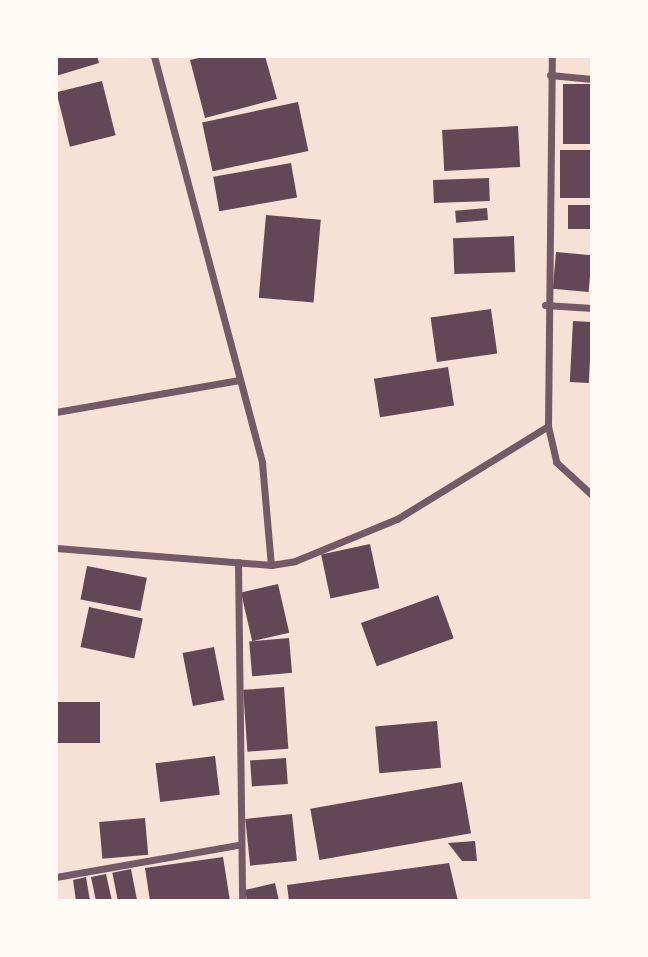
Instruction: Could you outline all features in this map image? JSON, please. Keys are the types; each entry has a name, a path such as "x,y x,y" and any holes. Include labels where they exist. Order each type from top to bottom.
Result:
{"street":[{"path":"154,56 262,463 271,565"},
{"path":"552,56 550,75 553,203 545,305 548,426 556,461 592,495"},
{"path":"550,75 592,79"},
{"path":"545,305 592,308"},
{"path":"56,412 239,380"},
{"path":"56,548 271,565 397,519 548,426"},
{"path":"237,562 238,845 242,901"},
{"path":"56,877 238,845"}],"building":[{"path":"56,56 97,56 99,63 56,76"},
{"path":"207,56 265,56 277,99 205,118 190,60"},
{"path":"102,81 116,135 70,147 56,92"},
{"path":"563,84 592,84 592,144 563,144"},
{"path":"298,102 308,151 213,171 202,122"},
{"path":"518,126 520,167 444,171 442,130"},
{"path":"560,150 592,150 592,198 560,198"},
{"path":"291,163 297,197 219,211 213,177"},
{"path":"489,178 490,201 434,203 433,180"},
{"path":"568,205 592,205 592,229 568,229"},
{"path":"487,208 488,220 456,223 455,211"},
{"path":"266,215 321,220 314,302 259,298"},
{"path":"514,236 515,272 454,274 453,238"},
{"path":"556,252 592,255 589,292 553,289"},
{"path":"491,309 497,354 437,362 431,317"},
{"path":"573,321 592,322 589,383 570,382"},
{"path":"448,367 454,406 380,417 374,379"},
{"path":"370,544 379,588 330,598 321,554"},
{"path":"87,566 147,578 140,611 81,599"},
{"path":"278,584 289,633 252,641 241,593"},
{"path":"438,595 454,638 377,666 361,623"},
{"path":"89,607 143,618 134,659 80,647"},
{"path":"289,638 292,673 252,676 249,641"},
{"path":"214,647 224,700 193,706 183,653"},
{"path":"284,687 288,749 247,752 243,690"},
{"path":"56,702 100,702 100,743 56,743"},
{"path":"437,721 441,768 379,773 375,726"},
{"path":"215,756 220,795 160,802 155,763"},
{"path":"286,758 288,784 252,786 250,761"},
{"path":"462,782 471,833 319,860 310,809"},
{"path":"292,814 297,861 250,866 245,819"},
{"path":"145,818 148,855 102,859 99,822"},
{"path":"475,841 477,861 462,861 448,843"},
{"path":"223,857 230,901 150,901 145,868"},
{"path":"449,863 458,901 289,901 287,885"},
{"path":"131,869 137,901 118,901 112,873"},
{"path":"106,874 112,901 96,901 91,877"},
{"path":"86,877 90,901 76,901 73,880"},
{"path":"275,883 279,901 247,901 245,890"}]}
